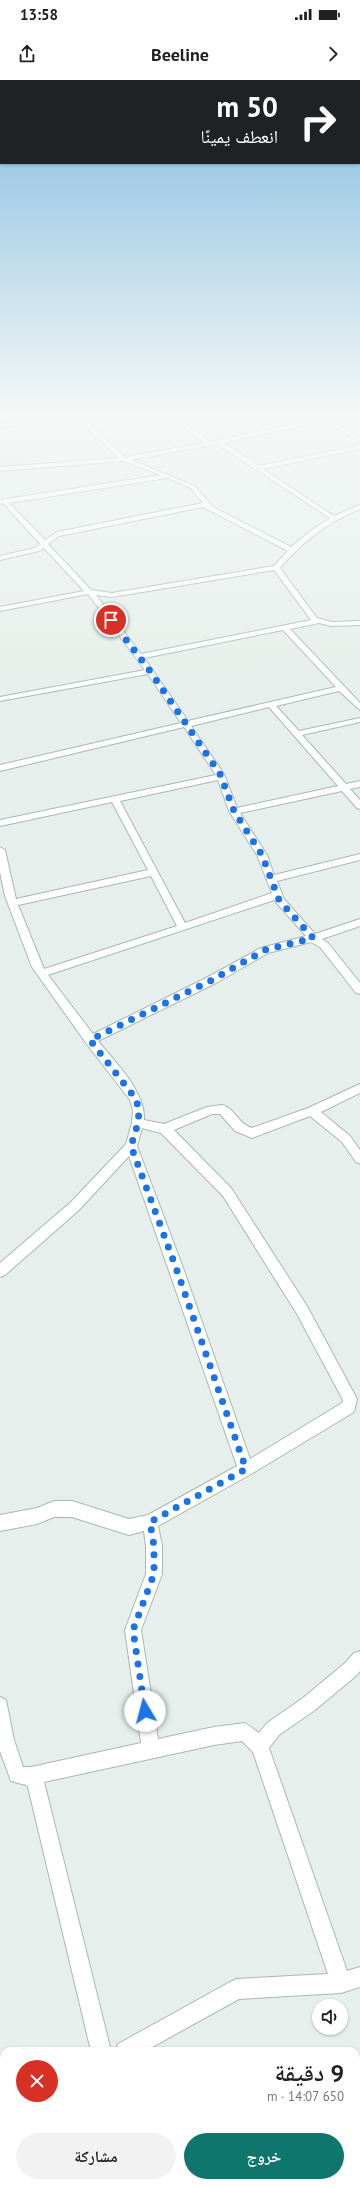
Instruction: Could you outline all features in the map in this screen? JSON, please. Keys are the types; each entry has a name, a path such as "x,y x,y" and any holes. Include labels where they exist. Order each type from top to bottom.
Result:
{"street":[{"path":"14,513 89,592 150,671 221,777 234,811 262,855 279,900 313,938 324,945 360,990"},
{"path":"0,558 37,550 57,534 157,513"},
{"path":"222,513 290,549"},
{"path":"326,513 334,519"},
{"path":"0,609 89,592 112,595 276,568 290,549 343,513"},
{"path":"276,568 314,620 331,624 360,623"},
{"path":"139,657 319,621"},
{"path":"285,628 360,708"},
{"path":"0,699 150,671"},
{"path":"0,768 185,723 341,688"},
{"path":"270,704 360,806"},
{"path":"297,734 360,720"},
{"path":"0,823 221,777"},
{"path":"234,811 360,784"},
{"path":"115,799 183,928"},
{"path":"0,850 13,903 37,967 90,1040 136,1099 139,1111 138,1123 131,1146 75,1206 0,1271"},
{"path":"271,879 360,856"},
{"path":"13,903 154,872"},
{"path":"42,973 183,928 277,895"},
{"path":"90,1040 212,980 265,950 336,932 360,922"},
{"path":"138,1123 165,1129 211,1110 222,1109 232,1118 239,1128 252,1133 312,1111 360,1088"},
{"path":"312,1111 346,1139 360,1159"},
{"path":"0,1523 37,1516 54,1509 72,1509 129,1527 150,1522 355,1410 302,1310 227,1192 176,1143 165,1129"},
{"path":"131,1146 175,1265 246,1469"},
{"path":"150,1522 154,1546 154,1574 133,1630 151,1750"},
{"path":"260,1746 273,1729 309,1704 351,1669 360,1659"},
{"path":"0,1706 5,1740 17,1775 31,1776 214,1736 245,1732 260,1746 341,1983"},
{"path":"31,1776 36,1784 100,2047"},
{"path":"132,2047 236,1989 341,1983 360,1976"}],"route":[{"path":"111,620 150,671 220,774 234,811 262,855 279,900 313,938 265,950 212,980 90,1040 116,1076 136,1099 139,1111 138,1123 131,1146 175,1265 246,1469 150,1522 154,1546 154,1574 133,1630 145,1711"}]}
